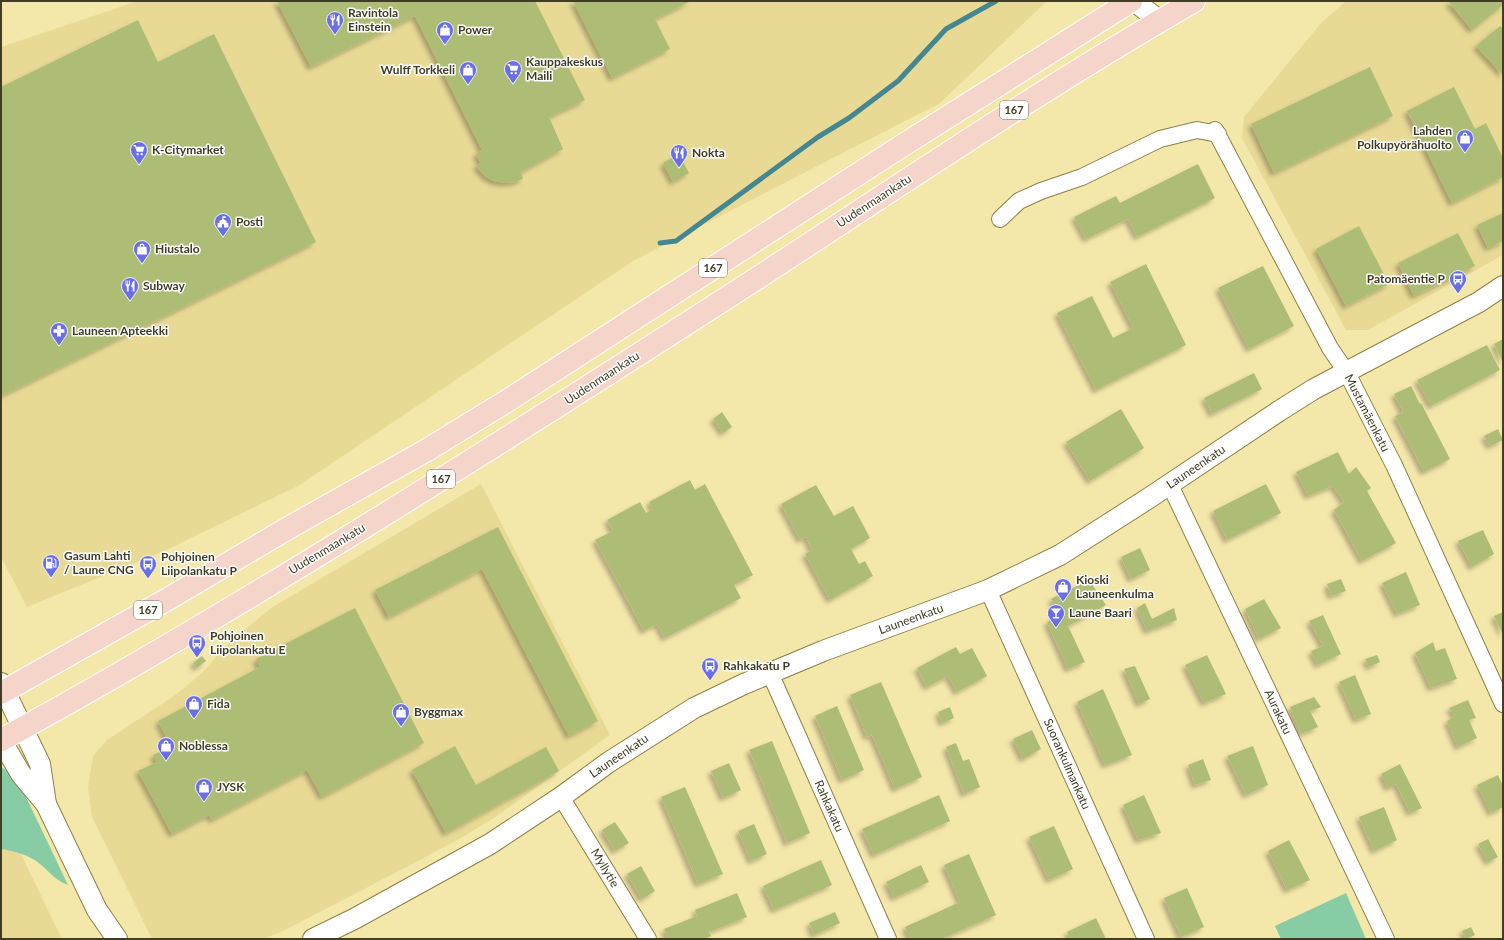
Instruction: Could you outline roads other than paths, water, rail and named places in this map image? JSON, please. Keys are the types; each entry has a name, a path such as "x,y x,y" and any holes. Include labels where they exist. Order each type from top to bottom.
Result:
{"main road":[{"name":"167","path":"2,689 168,599 290,526 427,450 616,332 897,149 1132,1"},
{"name":"Uudenmaankatu","path":"1,740 197,629 469,463 643,352 1058,82 1158,11 1194,1"}],"street":[{"path":"1132,1 1158,11"},
{"name":"Mustamäenkatu","path":"1000,219 1018,201 1041,191 1082,177 1160,139 1197,130 1216,132 1330,348 1347,373 1394,464 1503,704"},
{"name":"Launeenkatu","path":"313,939 354,919 490,844 561,797 609,762 694,708 822,651 988,590 1060,555 1170,485 1314,389 1347,373 1479,302 1503,286"},
{"name":"Aurakatu","path":"1170,485 1386,939"},
{"name":"Suorankulmankatu","path":"988,590 1146,939"},
{"name":"Rahkakatu","path":"770,673 888,939"},
{"path":"2,689 40,764 46,804"},
{"path":"1,740 21,774 46,804 97,910 117,939"},
{"name":"Myllytie","path":"561,797 648,939"},
{"path":"97,910 105,939"}],"waterway":[{"path":"660,243 676,241 818,137 849,118 898,81 946,29 996,1"}],"place":[{"name":"Ravintola Einstein","path":"335,35"},
{"name":"Power","path":"445,45"},
{"name":"Kauppakeskus Maili","path":"513,84"},
{"name":"Wulff Torkkeli","path":"468,85"},
{"name":"Lahden Polkupyörähuolto","path":"1465,153"},
{"name":"K-Citymarket","path":"139,165"},
{"name":"Nokta","path":"679,168"},
{"name":"Posti","path":"223,237"},
{"name":"Hiustalo","path":"142,264"},
{"name":"Patomäentie P","path":"1458,294"},
{"name":"Subway","path":"130,301"},
{"name":"Launeen Apteekki","path":"59,346"},
{"name":"Gasum Lahti / Laune CNG","path":"51,578"},
{"name":"Pohjoinen Liipolankatu P","path":"148,579"},
{"name":"Kioski Launeenkulma","path":"1063,602"},
{"name":"Laune Baari","path":"1056,628"},
{"name":"Pohjoinen Liipolankatu E","path":"197,658"},
{"name":"Rahkakatu P","path":"710,681"},
{"name":"Fida","path":"194,719"},
{"name":"Byggmax","path":"401,727"},
{"name":"Noblessa","path":"166,761"},
{"name":"JYSK","path":"204,802"}]}
